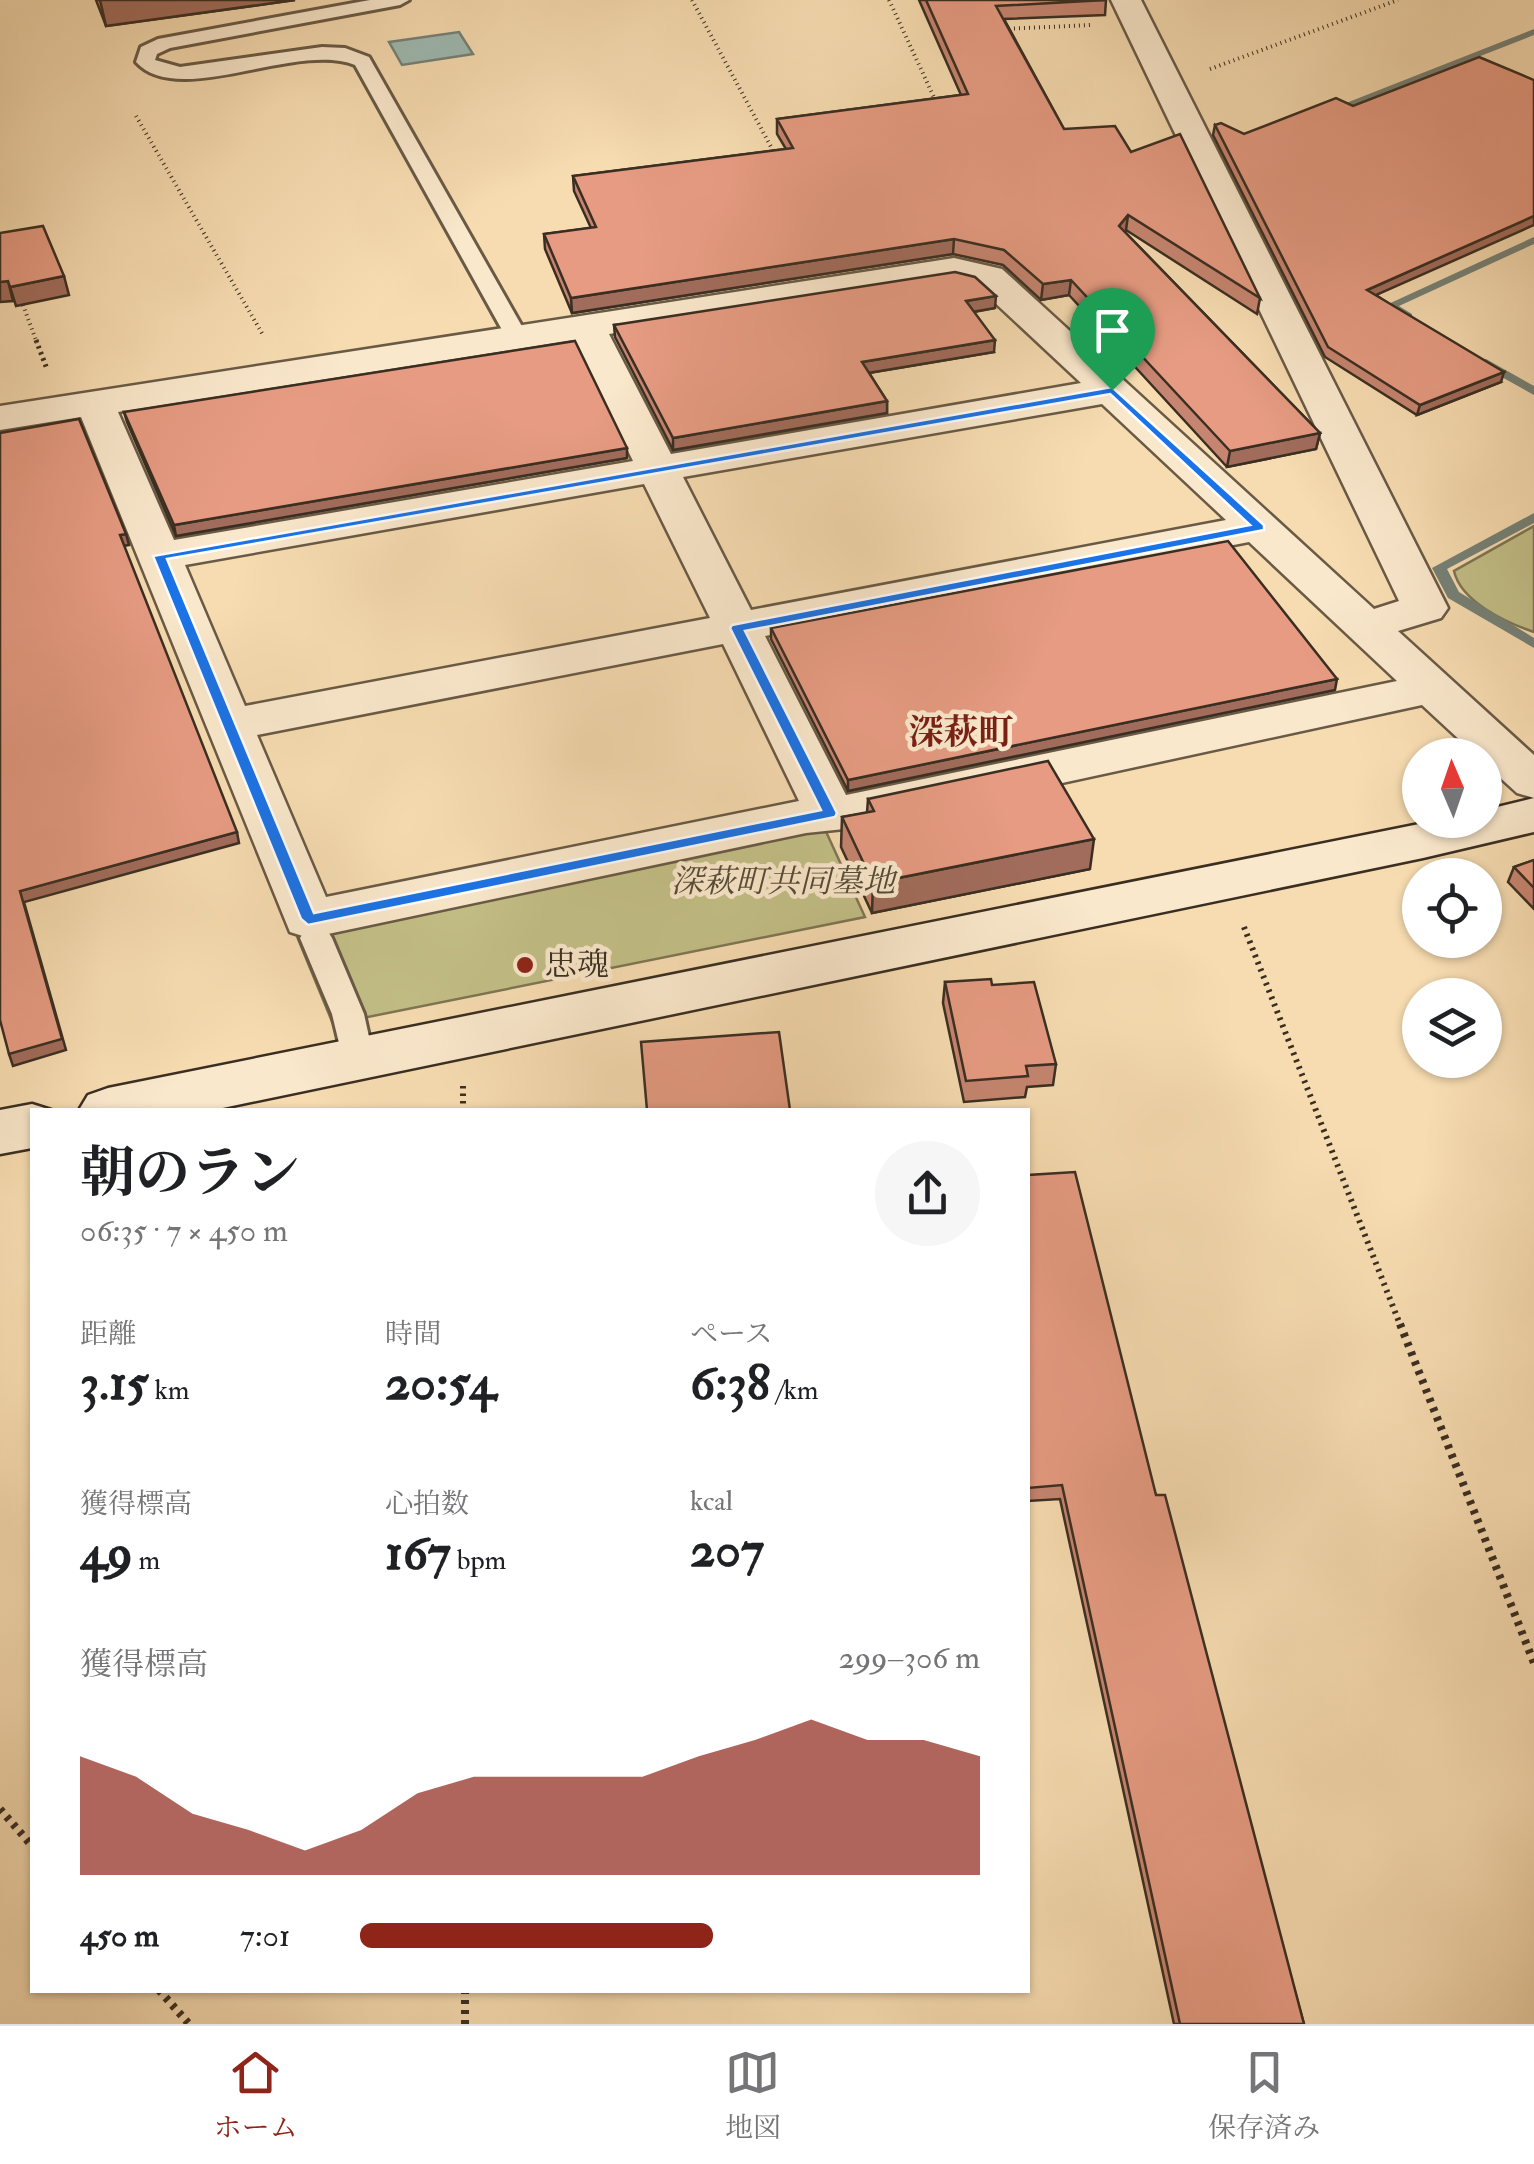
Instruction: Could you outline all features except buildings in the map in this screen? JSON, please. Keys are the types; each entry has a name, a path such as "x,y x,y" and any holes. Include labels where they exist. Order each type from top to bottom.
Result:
{"street":[{"path":"1131,11 1425,608 1366,626"},
{"path":"0,418 80,412 282,374 954,269 989,277 1534,782"},
{"path":"593,339 830,813"},
{"path":"159,556 1112,390"},
{"path":"80,412 159,556 308,919 1432,688"},
{"path":"228,725 1260,528"},
{"path":"118,1108 1534,814"},
{"path":"0,1132 30,1126"}],"lane":[{"path":"194,18 322,0"},
{"path":"400,0 165,42 144,57 144,62 157,70 180,73 322,53 345,54 365,64 517,337"},
{"path":"238,84 365,64"},
{"path":"316,938 348,1014 356,1059"}],"path":[{"path":"692,0 784,170"},
{"path":"889,0 939,108"},
{"path":"1166,81 1178,80 1398,0"},
{"path":"990,29 1131,11"},
{"path":"136,116 282,374"},
{"path":"23,304 80,412"},
{"path":"1221,882 1236,907 1534,1662"},
{"path":"0,1809 30,1844"},
{"path":"162,1993 189,2024"},
{"path":"465,1993 465,2024"}],"green space":[{"path":"1534,526 1534,632 1475,602 1454,571"},
{"name":"深萩町共同墓地","path":"823,825 865,917 333,1024 296,934"}],"water":[{"path":"459,32 473,54 402,65 389,42"}],"waterway":[{"path":"1362,113 1346,105 1534,32"},
{"path":"1408,317 1390,306 1534,240"},
{"path":"1486,363 1534,391"},
{"path":"1534,517 1439,568 1453,595 1534,644"}],"place":[{"name":"忠魂","path":"525,965"}],"district":[{"name":"深萩町","path":"961,733"}],"route":[{"path":"1112,390 1260,528 737,628 830,813 308,919 159,556 1092,395 1112,390"}]}
